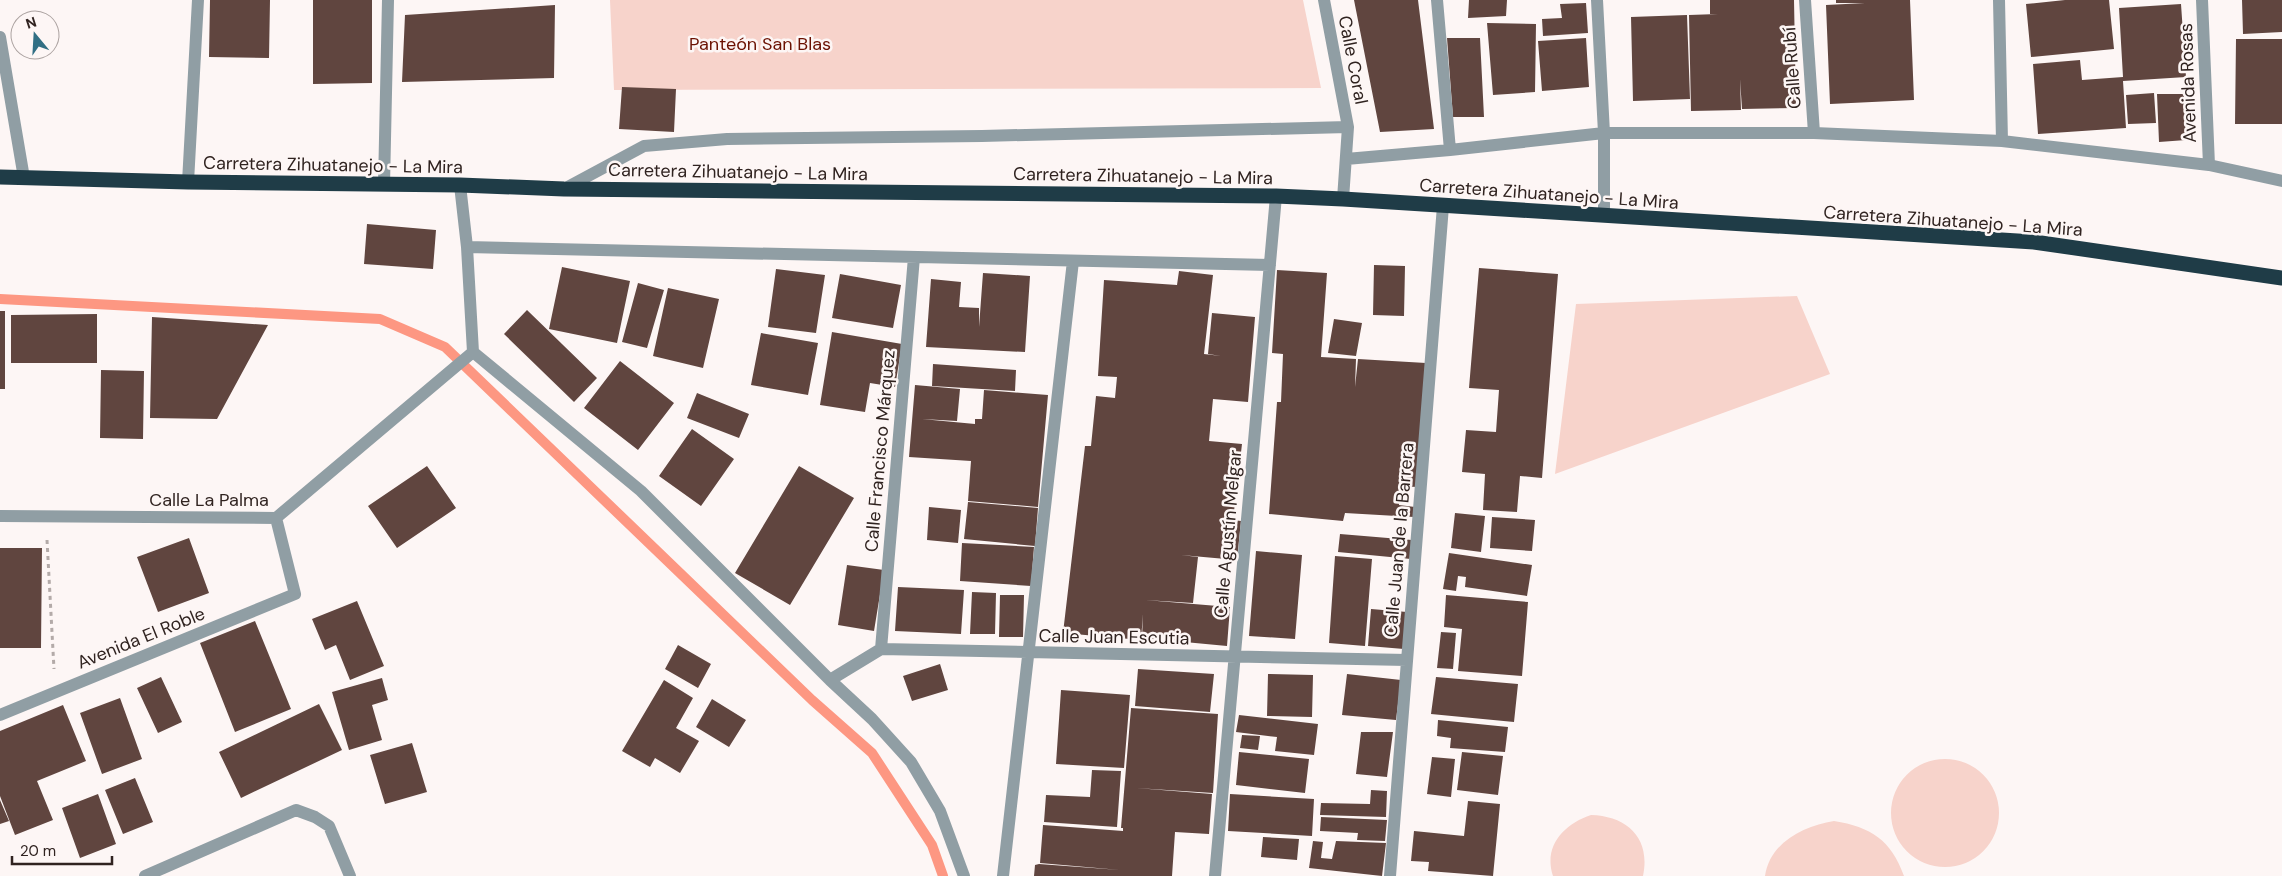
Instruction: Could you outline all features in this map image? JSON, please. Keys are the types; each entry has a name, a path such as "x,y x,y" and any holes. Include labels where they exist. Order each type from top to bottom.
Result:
{"highway":[{"name":"Carretera Zihuatanejo - La Mira","path":"0,178 460,185 564,189 1276,196 2034,242 2282,278"}],"street":[{"path":"188,182 198,0"},
{"path":"384,185 388,0"},
{"name":"Calle Coral","path":"1324,0 1348,127 1343,199"},
{"path":"1437,0 1450,150"},
{"path":"1598,0 1604,133 1604,216"},
{"name":"Calle Rubí","path":"1805,0 1814,133"},
{"path":"1999,0 2002,141"},
{"name":"Avenida Rosas","path":"2202,0 2209,165"},
{"path":"0,37 4,87 24,178"},
{"path":"564,189 644,146 727,139 982,136 1348,127"},
{"path":"1346,159 1604,133 1814,133 2002,141 2209,165 2282,182"},
{"path":"460,185 467,248 472,353 641,491 830,680 872,719 911,762 940,810 964,876"},
{"name":"Calle Agustín Melgar","path":"1215,876 1276,196"},
{"name":"Calle Juan de la Barrera","path":"1390,876 1443,206"},
{"path":"467,248 1270,265"},
{"name":"Calle Francisco Márquez","path":"881,648 914,257"},
{"path":"1003,876 1073,261"},
{"name":"Calle La Palma","path":"0,516 276,518 472,353"},
{"name":"Avenida El Roble","path":"0,715 295,594 276,518"},
{"path":"830,680 881,648"},
{"name":"Calle Juan Escutia","path":"881,648 1407,660"},
{"path":"145,876 296,810 315,817 329,826 350,876"}],"path":[{"path":"46,516 55,692"}],"green space":[{"name":"Panteón San Blas","path":"610,0 1303,0 1321,88 614,90"},
{"path":"1797,296 1830,374 1555,474 1576,304"},
{"path":"1945,759 1966,763 1983,775 1995,792 1999,813 1995,834 1983,851 1966,863 1945,867 1924,863 1907,851 1895,834 1891,813 1895,792 1907,775 1924,763"},
{"path":"1591,815 1604,816 1615,820 1634,832 1640,840 1643,851 1645,863 1643,876 1553,876 1551,855 1558,838 1572,824"},
{"path":"1834,821 1859,827 1878,837 1893,853 1904,876 1765,876 1768,864 1781,845 1811,827"}],"building":[{"path":"210,0 270,0 269,58 209,57"},
{"path":"313,0 372,0 372,83 313,84"},
{"path":"1354,0 1418,0 1434,129 1380,132"},
{"path":"1469,0 1507,0 1506,16 1468,18"},
{"path":"1710,0 1794,0 1796,108 1742,109 1740,79 1741,110 1691,111 1689,15 1718,14 1710,14"},
{"path":"1836,0 1910,0 1914,100 1830,104 1826,5 1865,3 1836,3"},
{"path":"2065,0 2109,0 2114,49 2031,57 2026,4"},
{"path":"2242,0 2282,0 2282,32 2243,34"},
{"path":"1586,3 1588,33 1543,36 1542,19 1562,18 1560,4"},
{"path":"2181,4 2186,77 2123,81 2126,128 2038,134 2033,64 2080,60 2082,80 2123,77 2119,8"},
{"path":"555,5 554,78 402,82 405,15"},
{"path":"1687,15 1690,99 1633,101 1631,17"},
{"path":"1487,23 1536,24 1535,92 1493,95"},
{"path":"1447,38 1480,38 1484,117 1453,117"},
{"path":"1586,38 1589,87 1542,91 1538,41"},
{"path":"2236,39 2282,39 2282,124 2235,124"},
{"path":"622,87 676,89 674,132 619,129"},
{"path":"2154,93 2156,123 2128,124 2126,95"},
{"path":"2157,94 2184,94 2186,140 2159,142"},
{"path":"367,224 436,230 433,269 364,264"},
{"path":"1374,265 1405,266 1404,316 1373,315"},
{"path":"562,267 630,281 617,343 549,329"},
{"path":"1479,268 1558,274 1542,478 1520,476 1517,512 1483,510 1485,474 1462,472 1466,430 1496,432 1499,390 1469,388"},
{"path":"776,269 825,275 816,333 768,327"},
{"path":"1277,270 1327,273 1321,357 1356,359 1355,387 1358,359 1426,363 1417,487 1400,486 1399,505 1415,507 1414,517 1345,513 1343,521 1269,514 1277,402 1281,402 1283,354 1272,353"},
{"path":"1179,271 1213,275 1204,354 1221,356 1208,354 1212,313 1255,317 1248,402 1213,399 1209,441 1242,444 1233,520 1241,521 1237,560 1181,555 1198,557 1193,603 1145,600 1230,607 1227,646 1142,638 1143,614 1141,640 1063,633 1085,446 1091,446 1096,396 1115,398 1117,377 1098,376 1104,280 1177,285"},
{"path":"983,273 1030,276 1025,352 926,347 931,279 961,282 959,307 979,308 979,327"},
{"path":"840,274 901,285 893,328 832,318"},
{"path":"638,283 664,290 647,348 622,342"},
{"path":"668,288 719,299 703,368 653,356"},
{"path":"527,310 597,378 574,402 504,334"},
{"path":"0,311 5,311 5,389 0,389"},
{"path":"97,314 97,363 11,363 11,315"},
{"path":"152,317 268,325 217,419 150,418"},
{"path":"1334,319 1362,323 1356,356 1328,353"},
{"path":"832,332 902,344 895,387 870,383 865,412 820,405"},
{"path":"761,333 818,343 808,395 751,385"},
{"path":"620,361 674,403 638,450 584,408"},
{"path":"933,364 1016,370 1015,391 932,386"},
{"path":"101,370 144,371 143,439 100,438"},
{"path":"915,385 960,389 957,421 922,419 975,424 975,419 982,419 984,390 1048,395 1038,507 968,501 971,461 909,457"},
{"path":"697,393 749,414 739,438 687,418"},
{"path":"692,429 734,459 701,506 659,476"},
{"path":"427,466 456,508 397,548 368,506"},
{"path":"799,466 854,498 790,605 735,573"},
{"path":"968,502 1038,508 1035,546 964,539"},
{"path":"929,507 961,510 958,543 927,540"},
{"path":"1455,513 1485,516 1481,552 1451,548"},
{"path":"1492,517 1535,520 1532,551 1490,548"},
{"path":"1340,534 1412,540 1411,559 1338,552"},
{"path":"189,538 209,593 158,612 137,557"},
{"path":"962,543 1034,547 1031,586 960,581"},
{"path":"0,548 42,548 41,648 0,648"},
{"path":"1256,551 1302,555 1295,639 1249,636"},
{"path":"1449,553 1532,565 1527,596 1465,587 1466,577 1458,576 1456,591 1443,589"},
{"path":"1335,556 1372,559 1365,646 1329,643"},
{"path":"847,565 884,570 874,631 838,625"},
{"path":"898,587 964,590 961,634 895,631"},
{"path":"972,592 996,593 995,634 970,634"},
{"path":"1000,595 1024,595 1023,637 999,637"},
{"path":"1446,595 1528,602 1522,676 1458,671 1462,629 1444,627"},
{"path":"357,601 384,666 350,680 336,645 325,650 312,619"},
{"path":"1371,609 1407,612 1404,649 1368,646"},
{"path":"255,621 291,709 235,732 200,643"},
{"path":"1441,632 1456,633 1453,669 1437,668"},
{"path":"678,645 711,664 698,688 665,669"},
{"path":"940,664 948,690 912,701 903,676"},
{"path":"1138,669 1214,674 1210,712 1135,706"},
{"path":"1268,674 1313,675 1312,717 1267,716"},
{"path":"1347,674 1401,680 1396,720 1342,715"},
{"path":"161,677 182,722 158,733 137,688"},
{"path":"1436,677 1518,684 1514,722 1431,714"},
{"path":"382,678 388,700 372,705 382,740 349,750 332,692"},
{"path":"664,680 693,698 676,728 699,741 680,773 655,758 650,767 622,751"},
{"path":"1061,690 1130,695 1124,768 1056,764"},
{"path":"120,698 142,759 102,774 80,713"},
{"path":"712,699 746,720 729,747 696,727"},
{"path":"319,704 342,750 241,798 219,752"},
{"path":"63,705 86,761 37,781 53,820 15,835 0,796 0,731"},
{"path":"1131,708 1218,714 1213,793 1136,788 1212,794 1209,834 1175,832 1172,876 1034,876 1035,865 1039,864 1120,870 1040,863 1043,825 1123,831 1123,828 1121,828"},
{"path":"1239,715 1318,724 1314,755 1275,751 1277,737 1236,732"},
{"path":"1438,720 1508,727 1505,752 1450,748 1451,738 1437,736"},
{"path":"1361,732 1393,732 1387,777 1356,774"},
{"path":"1242,735 1260,736 1258,750 1240,748"},
{"path":"412,743 427,792 385,804 370,755"},
{"path":"1239,752 1309,759 1305,793 1236,785"},
{"path":"1462,752 1503,756 1498,795 1457,790"},
{"path":"1432,757 1455,759 1451,797 1427,794"},
{"path":"1092,770 1121,771 1117,827 1044,822 1046,795 1090,797"},
{"path":"135,778 153,822 123,834 105,790"},
{"path":"1371,790 1387,791 1386,817 1320,815 1321,803 1370,804"},
{"path":"98,794 116,844 80,858 62,808"},
{"path":"1230,794 1314,799 1312,836 1228,831"},
{"path":"0,800 9,821 0,824"},
{"path":"1468,801 1500,804 1493,876 1428,871 1429,862 1411,861 1414,831 1464,836"},
{"path":"1321,817 1387,820 1385,841 1357,840 1358,833 1320,831"},
{"path":"1263,837 1299,839 1297,860 1261,857"},
{"path":"1313,841 1323,842 1321,858 1332,859 1336,841 1386,843 1382,876 1309,868"}],"waterway":[{"path":"0,299 380,319 445,347 812,700 872,753 932,845 943,876"}]}
